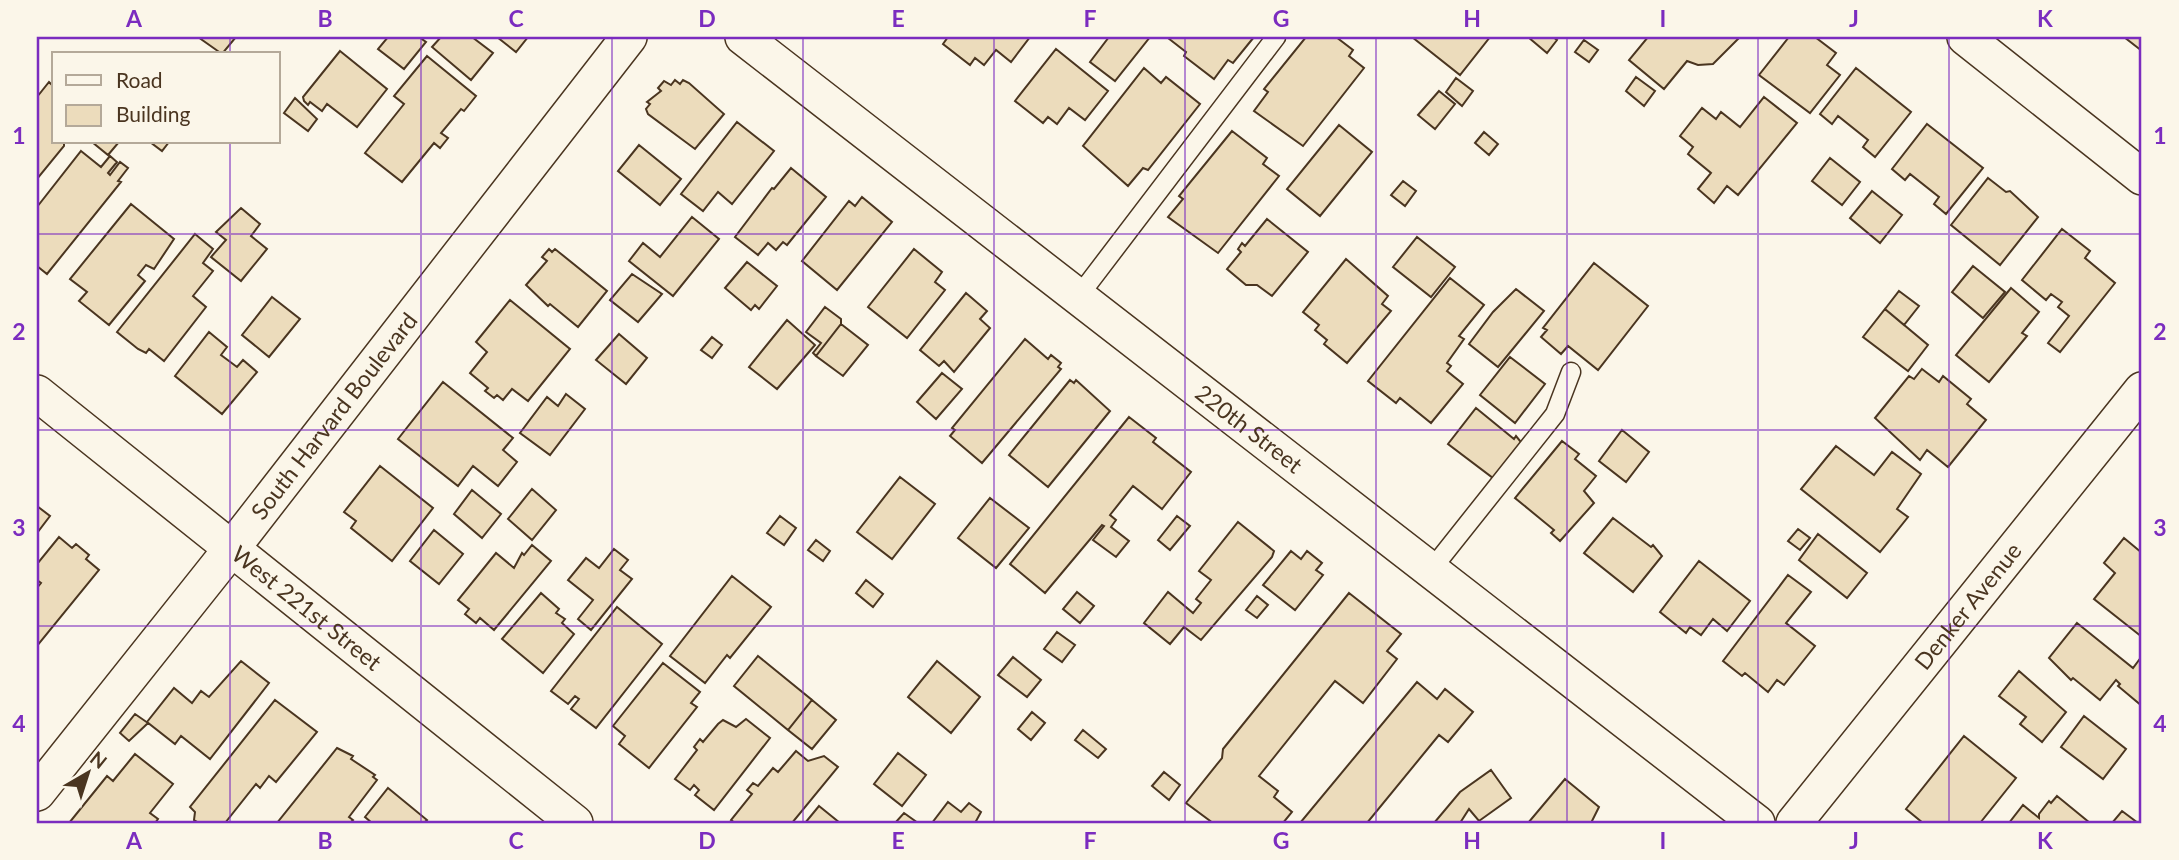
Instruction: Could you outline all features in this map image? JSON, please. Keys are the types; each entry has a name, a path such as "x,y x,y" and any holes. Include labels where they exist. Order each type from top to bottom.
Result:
{"street":[{"name":"South Harvard Boulevard","path":"37,793 232,548 629,37"},
{"name":"220th Street","path":"743,37 1757,823"},
{"path":"1965,37 2142,177"},
{"name":"Denker Avenue","path":"1794,823 2142,390"},
{"name":"West 221st Street","path":"37,393 575,823"}],"lane":[{"path":"1078,297 1276,37"},
{"path":"1431,570 1555,414 1571,372"}],"building":[{"path":"198,37 236,37 224,52 219,52"},
{"path":"388,37 419,37 426,42 404,69 378,49"},
{"path":"441,37 472,37 493,53 471,80 432,47"},
{"path":"497,37 528,37 516,52"},
{"path":"948,37 1030,37 1011,62 996,50 984,65 975,58 970,65 943,44"},
{"path":"1109,37 1150,37 1115,81 1090,62"},
{"path":"1254,37 1233,63 1228,60 1214,79 1184,56 1186,52 1168,38"},
{"path":"1306,37 1336,37 1353,50 1349,56 1364,68 1303,146 1254,111 1268,92 1264,89"},
{"path":"1412,37 1490,37 1460,75"},
{"path":"1528,37 1553,37 1557,40 1547,53"},
{"path":"1648,37 1740,37 1713,64 1698,65 1687,61 1664,89 1629,60"},
{"path":"1789,37 1815,37 1836,53 1827,65 1840,75 1810,113 1759,75"},
{"path":"2124,37 2142,37 2142,51"},
{"path":"1584,40 1598,50 1589,62 1575,52"},
{"path":"1056,49 1108,91 1085,120 1069,108 1057,124 1048,117 1043,123 1015,101"},
{"path":"340,51 387,89 357,127 327,104 322,111 310,102 308,105 303,97"},
{"path":"427,56 476,96 441,133 448,138 440,148 434,143 402,182 365,153 404,104 394,96"},
{"path":"1144,68 1161,83 1166,77 1200,104 1148,170 1143,168 1128,186 1083,146"},
{"path":"1856,68 1911,112 1875,157 1863,147 1868,140 1838,116 1832,124 1820,114"},
{"path":"1636,77 1655,91 1644,106 1626,91"},
{"path":"1456,78 1473,91 1462,106 1446,92"},
{"path":"675,80 680,84 683,80 689,83 724,114 695,149 648,114 646,109 650,104 647,102 661,91 658,88 664,81 671,85"},
{"path":"49,82 52,85 52,144 64,146 37,179 37,97"},
{"path":"1439,91 1455,104 1435,129 1418,115"},
{"path":"1764,97 1797,123 1738,195 1727,186 1714,203 1698,189 1711,173 1688,154 1693,147 1680,136 1702,108 1716,119 1721,112 1740,127"},
{"path":"295,98 317,119 308,131 284,113"},
{"path":"737,122 774,151 732,204 718,192 703,211 681,194"},
{"path":"1927,124 1983,168 1946,214 1934,204 1939,197 1910,174 1905,180 1892,169"},
{"path":"1339,125 1372,152 1320,216 1287,189"},
{"path":"1232,131 1267,158 1263,164 1279,176 1218,253 1168,217 1183,199 1179,196"},
{"path":"1484,132 1498,144 1489,155 1475,143"},
{"path":"94,144 117,144 108,155"},
{"path":"153,144 167,144 162,151"},
{"path":"639,145 681,179 660,205 618,171"},
{"path":"81,151 101,167 110,156 117,162 108,173 110,175 120,162 128,168 118,181 121,182 47,274 37,266 37,207"},
{"path":"1830,158 1860,182 1842,205 1812,181"},
{"path":"791,168 826,197 787,245 783,242 776,250 768,243 758,255 735,237 772,188 774,189"},
{"path":"1988,178 2006,192 2010,191 2038,217 2000,265 1951,225"},
{"path":"1403,181 1416,191 1405,206 1391,195"},
{"path":"1872,191 1902,215 1880,243 1850,218"},
{"path":"862,197 892,222 837,290 802,261 849,201 855,206"},
{"path":"131,204 174,239 154,269 146,265 138,275 145,281 109,325 79,301 87,292 70,279"},
{"path":"241,208 260,224 251,236 267,249 241,281 211,257 226,240 216,232"},
{"path":"692,217 719,239 673,296 629,261 643,243 660,257"},
{"path":"1267,219 1308,252 1272,296 1257,285 1246,285 1227,269 1241,252 1238,249 1242,243 1245,246"},
{"path":"2062,229 2090,251 2085,258 2115,283 2060,352 2048,343 2069,316 2058,307 2062,302 2051,294 2046,300 2022,280"},
{"path":"195,234 213,249 203,263 213,271 193,296 206,307 164,361 149,349 146,353 138,349 117,332"},
{"path":"1417,237 1455,267 1431,297 1393,267"},
{"path":"549,249 552,252 555,249 607,291 578,327 550,304 548,306 526,285 547,261 542,257"},
{"path":"914,249 942,272 935,282 945,290 907,338 868,307"},
{"path":"1346,259 1388,296 1382,304 1391,311 1347,363 1324,344 1327,340 1315,330 1319,325 1303,312"},
{"path":"747,262 777,286 759,309 755,305 751,310 725,288"},
{"path":"1594,263 1648,306 1598,370 1568,346 1561,354 1541,337 1547,330 1543,328"},
{"path":"1973,266 2005,292 1983,318 1952,292"},
{"path":"632,274 662,294 638,322 610,300"},
{"path":"1450,278 1484,305 1459,336 1464,339 1447,363 1451,366 1447,371 1463,384 1431,423 1400,398 1396,403 1368,381"},
{"path":"2011,288 2039,312 2022,333 2027,336 1989,382 1956,355"},
{"path":"1516,289 1544,311 1498,367 1469,344 1493,312"},
{"path":"1899,291 1919,306 1904,325 1885,309"},
{"path":"966,293 987,311 980,319 990,328 954,372 944,361 939,366 920,350"},
{"path":"272,297 300,319 269,357 242,335"},
{"path":"510,300 570,349 528,401 512,389 503,400 497,395 494,398 485,391 488,388 470,373 487,352 476,342"},
{"path":"825,307 841,319 841,324 816,356 813,353 821,343 806,332"},
{"path":"1885,309 1928,345 1908,371 1863,337"},
{"path":"787,320 815,345 777,389 749,367"},
{"path":"841,324 868,345 843,376 816,356"},
{"path":"209,332 227,347 221,355 237,367 243,360 257,372 222,414 175,376"},
{"path":"619,334 647,358 626,384 596,360"},
{"path":"712,337 722,345 712,358 701,350"},
{"path":"1025,339 1048,359 1051,355 1061,363 1058,367 1061,369 982,463 950,436 955,430 952,428"},
{"path":"1510,357 1545,384 1515,423 1480,395"},
{"path":"1922,369 1939,382 1943,376 1971,399 1967,404 1986,420 1948,467 1927,450 1920,460 1875,418 1909,376 1914,379"},
{"path":"942,373 962,389 936,419 917,402"},
{"path":"1070,380 1074,383 1076,380 1110,411 1048,487 1009,455"},
{"path":"443,382 513,438 503,450 517,462 498,486 473,466 458,486 398,439"},
{"path":"566,394 585,409 550,455 520,433 547,397 558,406"},
{"path":"1476,408 1514,439 1516,436 1525,447 1497,481 1448,444"},
{"path":"1129,417 1156,438 1153,442 1191,472 1162,509 1133,486 1110,515 1116,520 1111,527 1129,541 1116,557 1093,540 1104,526 1102,525 1045,593 1010,564"},
{"path":"1622,430 1649,452 1626,482 1599,461"},
{"path":"1562,441 1579,454 1575,459 1596,476 1584,491 1594,503 1560,541 1551,533 1554,530 1515,498"},
{"path":"1836,446 1874,475 1892,452 1921,474 1897,509 1908,517 1880,552 1801,489"},
{"path":"380,466 433,508 392,561 351,528 356,521 344,512"},
{"path":"900,477 935,504 892,559 857,532"},
{"path":"532,489 556,510 532,540 508,519"},
{"path":"472,490 501,514 482,538 454,514"},
{"path":"990,498 1029,528 996,568 958,538"},
{"path":"37,506 50,516 37,533"},
{"path":"780,516 796,528 784,545 767,533"},
{"path":"1177,516 1190,526 1170,550 1158,540"},
{"path":"1613,518 1651,547 1653,545 1662,556 1633,592 1584,553"},
{"path":"1238,522 1274,551 1272,557 1201,640 1184,627 1170,644 1144,623 1168,592 1193,613 1201,603 1196,599 1211,580 1199,571"},
{"path":"1798,529 1810,538 1800,550 1788,541"},
{"path":"434,530 463,554 439,584 410,561"},
{"path":"1818,534 1867,573 1847,598 1799,560"},
{"path":"59,537 72,548 76,544 89,555 86,559 99,570 37,646 37,588 41,583 37,580 37,564"},
{"path":"2124,538 2142,553 2142,637 2094,599 2115,573 2104,563"},
{"path":"816,540 830,551 823,561 808,550"},
{"path":"532,545 551,561 494,630 480,618 476,623 465,614 469,609 458,600 496,553 514,568 522,553 524,555"},
{"path":"614,549 628,560 620,570 632,579 591,630 578,619 593,600 568,580 586,558 599,568"},
{"path":"1291,551 1301,559 1307,551 1322,563 1316,570 1323,575 1295,610 1263,585"},
{"path":"1699,561 1750,601 1727,631 1713,619 1701,635 1690,627 1686,633 1660,612"},
{"path":"1788,575 1811,592 1786,623 1815,646 1784,685 1777,680 1768,692 1745,673 1742,676 1723,661"},
{"path":"732,576 771,607 730,658 727,655 705,683 670,656"},
{"path":"866,580 883,594 873,607 856,593"},
{"path":"1077,592 1094,606 1080,623 1063,609"},
{"path":"541,593 559,609 556,613 565,619 562,623 574,634 543,673 502,639"},
{"path":"1349,593 1401,634 1387,651 1397,659 1363,703 1335,681 1259,776 1278,791 1274,797 1292,812 1283,823 1213,823 1186,803 1222,758 1223,749"},
{"path":"1257,596 1268,605 1257,618 1246,610"},
{"path":"617,607 662,644 596,728 571,709 579,699 575,696 568,704 551,691"},
{"path":"2077,623 2133,668 2142,656 2142,706 2118,686 2120,684 2116,680 2100,700 2073,678 2071,680 2049,658"},
{"path":"1057,632 1075,645 1062,662 1044,649"},
{"path":"758,656 812,700 788,730 734,686"},
{"path":"1013,657 1041,680 1027,697 998,675"},
{"path":"241,661 269,683 210,759 181,736 175,744 147,722 174,688 192,703 201,691 209,697"},
{"path":"937,661 980,697 951,733 908,697"},
{"path":"663,663 700,692 691,703 697,707 649,768 619,744 625,736 613,726"},
{"path":"2019,671 2066,712 2042,742 2020,724 2026,717 1999,696"},
{"path":"1417,682 1437,699 1445,689 1473,712 1448,742 1439,735 1367,823 1300,823"},
{"path":"275,700 317,732 276,782 269,776 260,788 256,784 225,823 199,823 194,820 195,812 190,807"},
{"path":"812,700 836,720 812,749 788,730"},
{"path":"1032,712 1045,723 1031,740 1018,729"},
{"path":"135,714 148,723 129,741 120,733"},
{"path":"2084,716 2126,749 2103,779 2061,747"},
{"path":"746,719 770,738 714,810 695,795 699,790 694,785 690,790 675,779 697,750 694,747 700,739 703,742 723,720 736,727"},
{"path":"1083,730 1106,749 1098,758 1075,740"},
{"path":"1964,736 2016,778 1980,823 1923,823 1906,809"},
{"path":"337,748 353,756 351,759 375,775 373,777 377,780 349,817 353,820 350,823 277,823"},
{"path":"796,751 808,761 824,756 838,767 792,823 735,823 731,820 752,794 747,790 753,783 758,786 773,768 778,772"},
{"path":"898,753 926,775 902,806 874,784"},
{"path":"135,754 173,784 150,813 158,819 155,823 69,823 107,776 113,781"},
{"path":"1491,770 1511,798 1479,821 1469,809 1460,823 1434,823 1460,792"},
{"path":"1164,772 1180,785 1169,800 1152,786"},
{"path":"1565,779 1599,807 1591,823 1528,823"},
{"path":"388,788 427,820 424,823 372,823 365,817"},
{"path":"2057,796 2090,823 2009,823 2023,805 2039,818 2049,801 2051,803"},
{"path":"948,802 961,812 969,803 981,812 975,823 932,823"},
{"path":"819,806 840,823 805,823"},
{"path":"2122,811 2138,823 2112,823"},
{"path":"904,813 918,823 895,823"}]}
